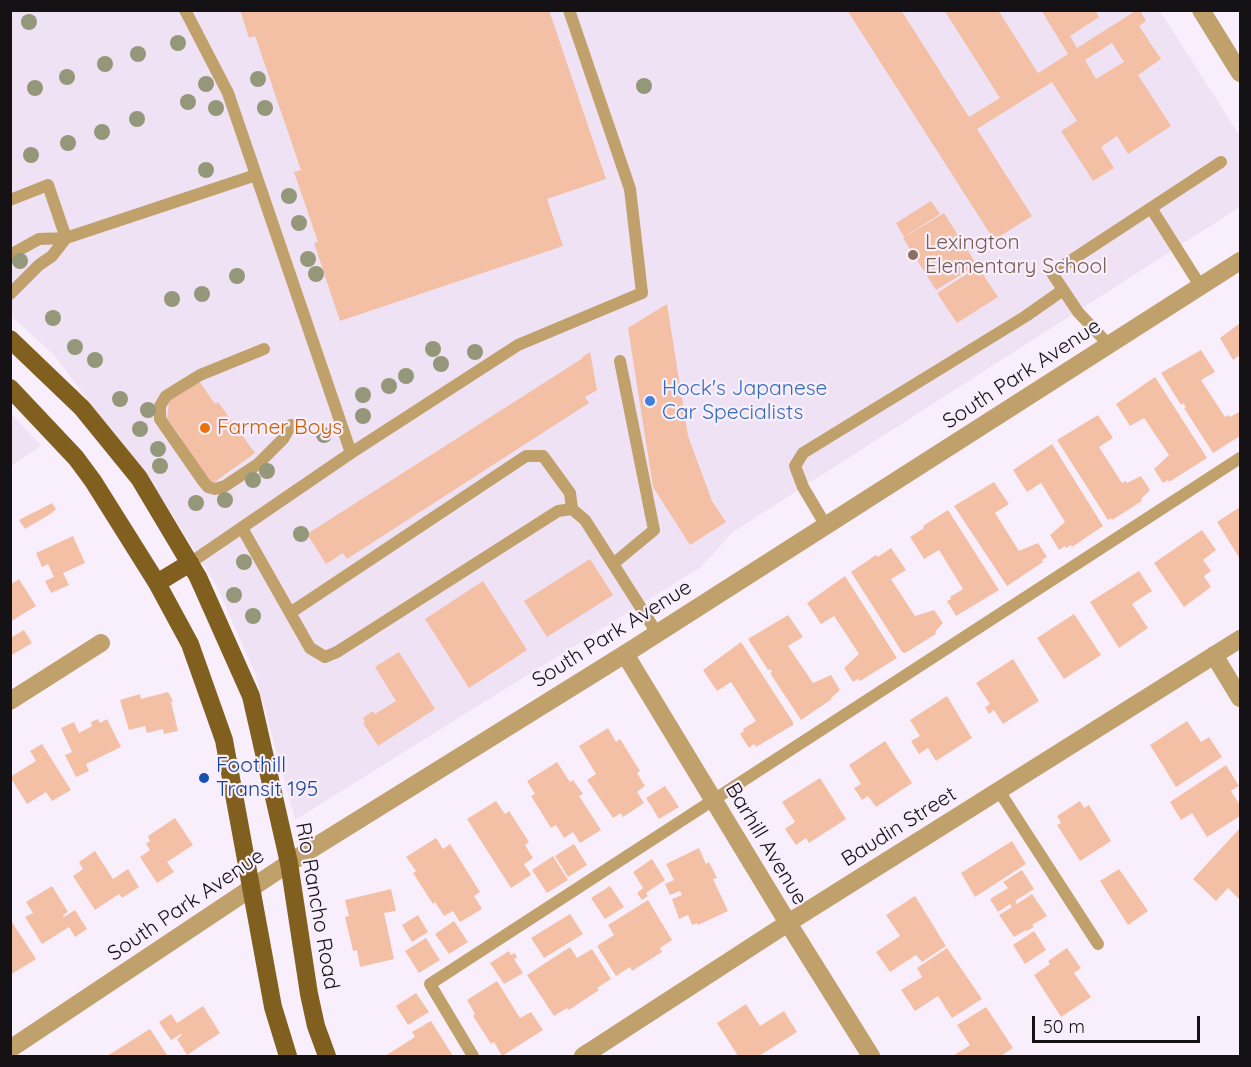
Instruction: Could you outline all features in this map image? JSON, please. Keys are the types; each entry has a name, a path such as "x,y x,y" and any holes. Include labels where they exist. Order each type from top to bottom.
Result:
{"main road":[{"name":"Rio Rancho Road","path":"10,339 82,408 139,478 198,577 251,696 289,863 309,994 316,1026 327,1056"},
{"path":"10,388 76,459 93,482 157,583 190,644 224,740 273,1007 288,1056"},
{"path":"157,583 189,563"}],"street":[{"path":"1201,10 1240,73"},
{"name":"South Park Avenue","path":"10,1049 289,863 625,654 1240,261"},
{"name":"Baudin Street","path":"584,1056 788,923 1240,639"},
{"path":"10,701 100,643"},
{"name":"Barhill Avenue","path":"625,654 871,1056"},
{"path":"1214,655 1240,698"}],"lane":[{"path":"185,10 228,93 351,453"},
{"path":"189,563 351,453 518,345 642,293 630,189 569,10"},
{"path":"1109,345 1078,312 1052,273 1221,162"},
{"path":"10,255 39,239 66,238 256,175"},
{"path":"10,200 48,185 66,238"},
{"path":"1150,208 1201,286"},
{"path":"10,294 39,265 52,256 66,238"},
{"path":"826,525 803,487 795,466 803,453 1026,316 1064,290"},
{"path":"264,349 217,367 166,396 160,406 160,419 203,481 208,487 215,489 225,486 258,464 283,439 291,425"},
{"path":"613,564 654,530 620,361"},
{"path":"290,613 526,456 543,456 570,493 572,509 585,520 657,633"},
{"path":"473,1056 430,984 1240,459"},
{"path":"242,528 310,648 324,657 558,511 572,509"},
{"path":"999,791 1098,944"}],"shaded area":[{"path":"1153,10 1155,13 1160,11 1240,136 1240,207 733,532 701,567 295,820 255,673 217,587 174,517 55,356 11,316 11,11"},
{"path":"11,413 41,446 11,466"}],"building":[{"path":"240,10 549,10 606,179 547,199 563,246 340,321 314,243 318,242 294,172 301,170 255,36 249,38"},
{"path":"847,10 901,10 969,117 1000,98 944,10 998,10 1038,73 1068,54 1041,10 1095,10 1099,17 1070,36 1077,48 1140,10 1146,21 1139,26 1161,59 1138,75 1171,126 1128,154 1117,136 1101,147 1114,168 1093,181 1061,131 1077,121 1052,82 977,129 1032,216 994,240","holes":["1112,43 1124,62 1096,79 1085,60"]},
{"path":"931,201 940,214 904,237 896,223"},
{"path":"944,213 977,265 936,290 903,238"},
{"path":"978,267 998,297 957,323 937,293"},
{"path":"667,304 688,436 712,501 726,522 690,545 653,487 628,328"},
{"path":"1240,323 1240,355 1233,360 1220,338"},
{"path":"1201,350 1215,372 1201,380 1225,417 1239,412 1240,414 1240,436 1213,453 1184,408 1186,407 1183,403 1181,405 1161,373"},
{"path":"590,352 597,390 585,397 589,403 347,559 343,553 326,564 307,534"},
{"path":"1155,377 1207,458 1169,482 1168,480 1163,483 1154,469 1169,455 1144,418 1130,426 1116,404"},
{"name":"Farmer Boys","path":"199,381 215,404 218,402 255,453 209,486 177,440 181,438 167,418 169,401"},
{"path":"1098,415 1113,438 1099,447 1122,483 1141,476 1150,490 1141,499 1142,501 1112,520 1111,518 1108,520 1057,440"},
{"path":"1052,444 1103,526 1072,547 1071,545 1066,548 1065,546 1059,550 1050,535 1065,522 1041,483 1027,492 1013,470"},
{"path":"994,482 1009,504 995,513 1019,551 1038,543 1047,557 1007,586 954,506"},
{"path":"52,503 56,509 52,513 25,529 19,520"},
{"path":"1240,507 1240,559 1217,522"},
{"path":"948,510 999,590 956,616 947,601 963,589 939,550 924,559 910,537"},
{"path":"1202,530 1216,550 1203,560 1211,571 1204,576 1211,587 1184,607 1154,563"},
{"path":"73,536 85,563 63,573 69,585 51,593 45,581 54,577 48,564 42,567 36,553"},
{"path":"891,548 906,570 891,579 915,616 934,610 943,623 935,632 936,634 905,653 902,652 851,572"},
{"path":"590,559 613,595 547,637 524,601"},
{"path":"1139,571 1152,591 1132,604 1148,628 1119,648 1090,602"},
{"path":"845,576 897,658 860,681 858,679 853,682 844,668 859,654 834,616 821,624 807,603"},
{"path":"19,579 36,606 10,622 10,585"},
{"path":"483,581 527,650 469,688 425,619"},
{"path":"1074,614 1101,655 1064,679 1037,638"},
{"path":"788,615 803,637 788,646 813,683 831,675 840,690 832,699 801,720 770,673 772,672 768,670 748,639"},
{"path":"24,630 32,643 10,656 10,638"},
{"path":"741,642 793,722 793,725 756,747 754,744 749,748 740,734 744,731 743,729 756,721 731,682 717,691 703,670"},
{"path":"399,652 435,709 378,746 363,723 365,722 363,718 373,711 375,714 396,701 375,667"},
{"path":"1013,659 1039,701 1003,724 994,710 989,714 985,707 990,704 976,683"},
{"path":"168,692 173,701 171,702 178,731 164,734 163,729 147,733 145,726 129,730 120,700 140,694 141,699"},
{"path":"947,696 972,738 936,761 928,748 919,754 911,741 920,736 910,720"},
{"path":"98,719 100,723 107,719 121,747 86,764 89,771 76,777 65,755 72,752 61,728 74,722 79,733 92,726 91,722"},
{"path":"1187,721 1201,742 1209,737 1222,757 1176,787 1150,745"},
{"path":"608,728 616,742 620,739 640,771 637,773 645,786 637,792 644,803 623,817 621,813 613,818 587,780 596,774 579,746"},
{"path":"885,741 912,783 876,807 868,796 862,800 854,788 861,784 849,765"},
{"path":"42,744 71,790 52,801 46,792 27,804 10,777 36,761 30,751"},
{"path":"557,762 570,782 573,780 583,794 579,796 601,830 580,843 573,832 564,838 556,825 551,828 531,796 535,794 527,781"},
{"path":"1226,765 1239,786 1231,791 1240,805 1240,816 1207,837 1192,813 1181,820 1170,802"},
{"path":"820,778 846,819 809,843 806,838 796,845 785,829 795,822 782,802"},
{"path":"665,786 679,807 659,819 646,798"},
{"path":"496,801 505,814 509,811 529,842 525,845 533,858 524,864 531,875 511,888 467,819"},
{"path":"1080,801 1084,808 1089,805 1111,841 1080,861 1057,825 1061,823 1057,816"},
{"path":"175,818 193,845 167,862 174,872 157,883 140,857 150,850 146,844 150,841 148,836"},
{"path":"1240,828 1240,900 1228,888 1216,901 1193,879"},
{"path":"436,838 443,849 450,844 480,892 474,896 482,909 460,922 453,911 444,916 435,902 433,904 413,873 416,871 406,857"},
{"path":"1012,841 1026,864 975,897 961,873"},
{"path":"574,844 587,865 568,877 555,856"},
{"path":"699,848 706,864 709,862 717,878 713,879 728,911 698,925 697,923 692,925 688,915 679,919 672,899 682,895 680,891 670,895 665,884 674,880 666,864"},
{"path":"95,851 113,879 128,869 139,887 122,898 119,894 95,910 73,876 83,869 79,862"},
{"path":"553,856 568,880 547,893 532,870"},
{"path":"652,859 665,880 646,893 648,896 642,900 637,893 643,888 633,872"},
{"path":"1119,869 1148,911 1128,925 1100,881"},
{"path":"1022,870 1034,889 1015,901 1017,904 1032,894 1047,916 1032,925 1034,927 1014,937 999,915 1012,907 1010,904 998,912 990,899 1008,888 1003,882"},
{"path":"52,886 68,912 63,915 64,917 75,910 87,929 75,937 69,927 42,944 25,917 33,913 26,902"},
{"path":"610,886 624,907 605,919 591,898"},
{"path":"391,889 396,911 384,913 394,959 360,967 357,950 353,951 345,917 349,916 345,900"},
{"path":"915,896 946,946 922,962 916,955 890,972 876,952 900,936 886,915"},
{"path":"648,900 672,940 660,948 662,952 632,971 630,967 616,976 597,946 614,935 608,925"},
{"path":"570,914 583,934 544,958 531,938"},
{"path":"418,915 428,932 412,942 402,925"},
{"path":"10,919 36,959 10,975"},
{"path":"454,921 468,942 449,954 435,934"},
{"path":"1034,931 1046,950 1025,964 1013,945"},
{"path":"426,938 440,960 419,973 405,951"},
{"path":"570,947 577,958 592,949 611,979 569,1010 567,1008 554,1016 527,975"},
{"path":"947,948 982,999 952,1018 938,996 915,1011 901,990 922,977 917,968"},
{"path":"1067,948 1081,968 1074,973 1091,997 1061,1017 1034,975 1050,964 1048,961"},
{"path":"509,951 511,955 515,953 517,957 514,959 523,973 504,984 490,963"},
{"path":"497,981 520,1018 531,1012 543,1030 502,1056 494,1042 491,1044 473,1016 475,1014 467,1000"},
{"path":"416,993 429,1012 408,1025 396,1006"},
{"path":"746,1004 760,1026 784,1011 797,1032 759,1056 738,1056 717,1023"},
{"path":"203,1006 220,1033 187,1055 177,1039 182,1035 171,1040 159,1022 171,1014 177,1023"},
{"path":"986,1007 1013,1048 1001,1056 953,1056 970,1045 957,1025"},
{"path":"431,1021 453,1056 385,1056 415,1037 412,1032"},
{"path":"150,1029 167,1055 107,1056"}],"place":[{"name":"Lexington Elementary School","path":"913,255"},
{"name":"Hock's Japanese Car Specialists","path":"650,401"},
{"name":"Farmer Boys","path":"205,428"},
{"name":"Foothill Transit 195","path":"204,778"}]}
